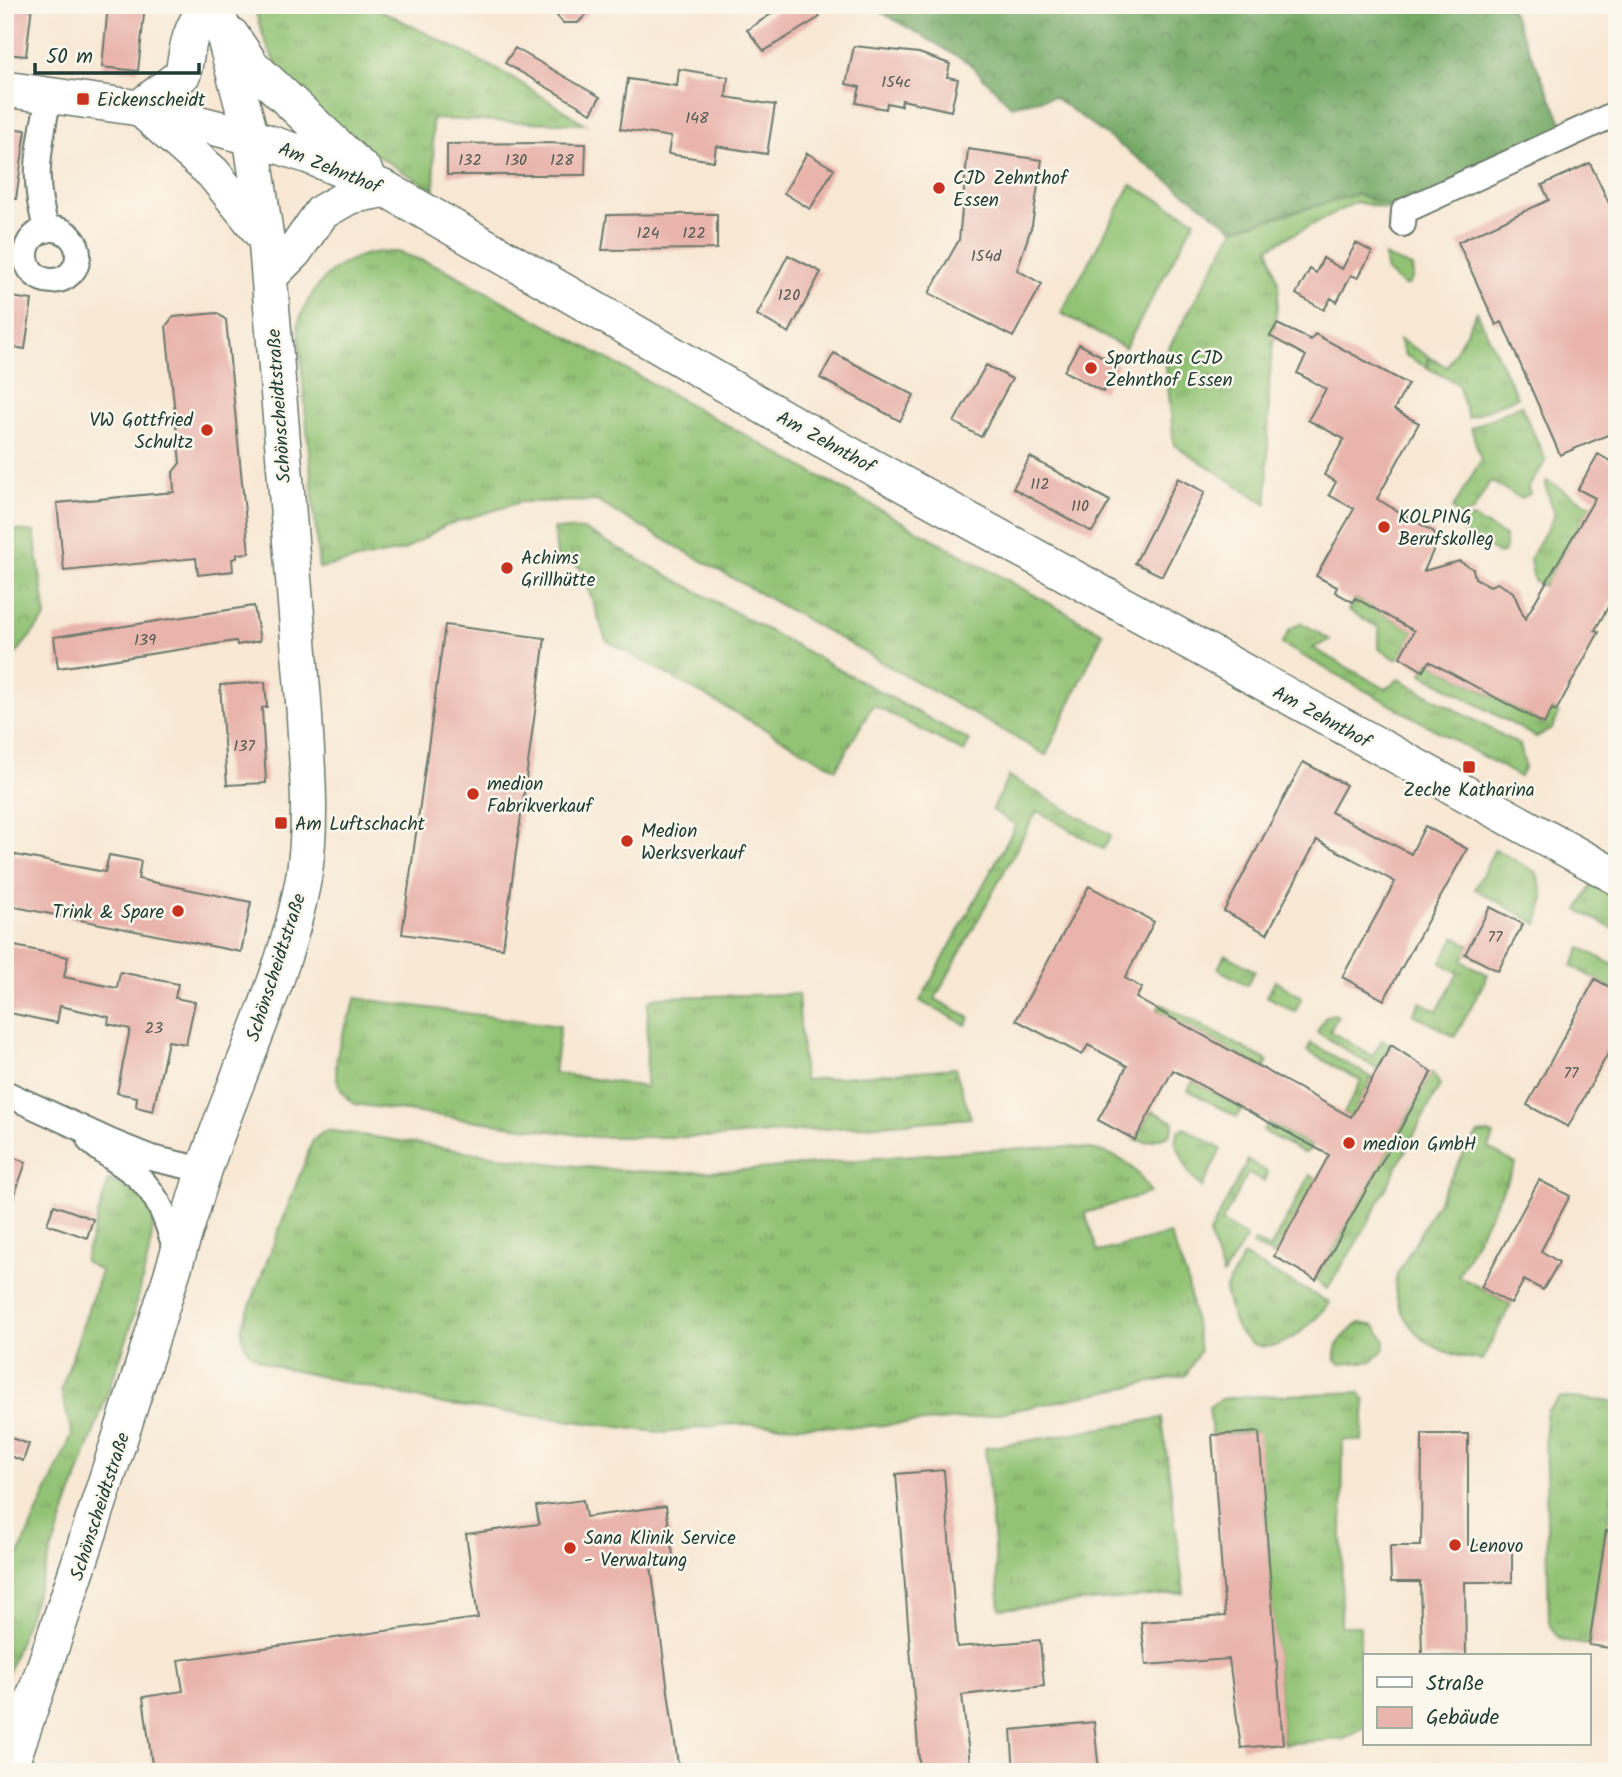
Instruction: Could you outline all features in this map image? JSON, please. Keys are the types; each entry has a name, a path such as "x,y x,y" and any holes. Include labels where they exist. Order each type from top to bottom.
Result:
{"main road":[{"path":"266,238 213,173 139,108 183,74 189,37 196,19 215,10 252,66 294,108 341,146 382,187 350,196 322,212 294,252 269,277"},
{"name":"Schönscheidtstraße","path":"8,1772 86,1549 204,1170 278,971 303,881 307,849 304,720 266,238 251,137 215,10"},
{"name":"Am Zehnthof","path":"5,89 139,108 251,137 309,156 382,187 794,424 1617,877"}],"street":[{"path":"47,230 38,202 36,173 49,95"},
{"path":"1403,224 1404,211 1617,113"},
{"path":"47,230 63,232 75,244 77,260 69,275 54,282 36,277 15,251 47,230"},
{"path":"5,1093 152,1158 204,1170"},
{"path":"71,1123 109,1159 136,1175 152,1193 166,1218 178,1258"}],"green space":[{"path":"254,5 371,5 510,76 585,124 432,119 435,190 348,136 306,101 277,66"},
{"path":"869,5 1509,5 1566,131 1403,211 1357,194 1234,229 1054,97 1011,106 969,63"},
{"path":"1131,185 1195,220 1125,348 1061,313"},
{"path":"1357,194 1389,205 1388,209 1356,202 1269,247 1279,286 1269,383 1267,504 1174,445 1165,355 1234,229"},
{"path":"379,252 398,252 443,268 1103,633 1046,755 596,501 521,502 446,525 404,550 319,568 298,324 318,285 328,275 350,260"},
{"path":"1384,256 1412,267 1413,277 1408,285 1404,286 1387,272"},
{"path":"1477,312 1517,397 1468,418 1458,384 1428,368 1430,357 1447,367"},
{"path":"1399,339 1428,356 1426,367 1405,355"},
{"path":"1521,405 1546,461 1528,488 1530,494 1520,498 1490,481 1473,512 1457,517 1453,508 1481,460 1471,428"},
{"path":"1547,481 1591,506 1544,586 1534,581 1530,559 1555,515 1545,485"},
{"path":"1473,518 1505,536 1505,552 1499,554 1462,532 1460,522"},
{"path":"5,529 34,532 46,617 5,667"},
{"path":"554,529 585,530 970,741 964,752 873,705 836,769 606,640 581,568 557,556"},
{"path":"1355,598 1414,631 1400,657 1396,659 1379,649 1379,628 1348,610"},
{"path":"1302,623 1330,640 1313,648 1386,689 1399,679 1520,745 1525,766 1520,777 1282,644 1290,629"},
{"path":"1429,661 1543,724 1552,709 1559,714 1552,729 1536,737 1422,674"},
{"path":"1009,776 1111,835 1103,849 1037,811 935,999 970,1018 966,1025 920,1001 1016,825 992,810"},
{"path":"1495,849 1537,873 1544,898 1538,924 1475,889"},
{"path":"1599,871 1617,882 1617,931 1578,910"},
{"path":"1455,937 1470,946 1462,961 1488,975 1455,1037 1413,1014 1420,1002 1437,1011 1458,973 1441,963"},
{"path":"1581,948 1617,967 1617,991 1572,966"},
{"path":"1225,954 1255,971 1247,985 1218,969"},
{"path":"1275,981 1302,997 1295,1012 1267,996"},
{"path":"798,994 804,1080 955,1068 971,1118 715,1137 595,1137 354,1104 343,1093 338,1081 337,1054 356,998 560,1026 554,1073 646,1087 648,1003 656,997"},
{"path":"1161,1004 1268,1061 1264,1069 1157,1010"},
{"path":"1326,1016 1338,1016 1330,1031 1372,1056 1382,1040 1391,1045 1377,1069 1317,1032"},
{"path":"1311,1043 1372,1078 1351,1117 1344,1113 1361,1081 1307,1051"},
{"path":"1432,1072 1440,1085 1363,1232 1327,1289 1316,1280"},
{"path":"1193,1081 1242,1108 1237,1117 1188,1090"},
{"path":"1152,1111 1174,1122 1170,1135 1146,1142 1135,1140"},
{"path":"1268,1122 1311,1146 1309,1151 1304,1153 1263,1131"},
{"path":"1185,1128 1221,1149 1202,1188 1189,1173 1175,1141 1179,1130"},
{"path":"326,1130 532,1161 657,1172 744,1170 1048,1147 1094,1150 1120,1159 1132,1168 1150,1193 1085,1213 1098,1252 1170,1234 1187,1279 1200,1350 1186,1375 976,1418 859,1427 727,1424 665,1433 443,1404 274,1366 250,1352 243,1342 242,1327 313,1140"},
{"path":"1478,1134 1494,1135 1488,1148 1516,1164 1458,1276 1511,1304 1482,1360 1446,1352 1425,1341 1402,1312 1395,1285 1397,1275 1467,1148"},
{"path":"1248,1160 1267,1172 1264,1181 1248,1173 1222,1222 1247,1237 1223,1275 1209,1234"},
{"path":"1310,1175 1317,1179 1274,1256 1252,1245 1255,1241 1270,1249"},
{"path":"109,1179 144,1199 154,1219 150,1249 130,1330 5,1682 5,1585 72,1435 61,1390 101,1271 84,1261"},
{"path":"1243,1256 1330,1303 1290,1339 1266,1347 1254,1344 1236,1327 1225,1290"},
{"path":"1360,1323 1375,1326 1384,1339 1385,1348 1373,1361 1341,1364 1335,1359 1336,1348 1342,1338"},
{"path":"1359,1392 1365,1401 1362,1441 1343,1440 1341,1626 1360,1626 1360,1696 1363,1696 1363,1729 1344,1739 1283,1744 1258,1432 1212,1435 1209,1407 1221,1399"},
{"path":"1561,1397 1617,1402 1617,1464 1589,1645 1559,1638 1549,1622 1545,1428 1547,1411"},
{"path":"1162,1418 1184,1593 1000,1609 985,1448"}],"building":[{"path":"5,5 32,5 26,56 5,54"},
{"path":"108,5 145,5 138,71 102,67"},
{"path":"548,5 595,5 578,23 563,23"},
{"path":"785,5 812,5 820,17 764,51 747,30"},
{"path":"854,46 919,53 950,64 947,77 958,79 951,111 902,100 901,106 887,103 886,109 856,103 860,87 846,84"},
{"path":"515,48 600,97 591,113 505,63"},
{"path":"679,69 728,77 726,97 775,105 767,154 716,146 714,161 668,154 671,137 620,129 628,79 677,86"},
{"path":"5,128 26,130 16,199 5,198"},
{"path":"447,144 586,144 585,175 447,175"},
{"path":"968,149 1042,160 1032,225 1017,270 1042,284 1013,337 929,293 959,240"},
{"path":"807,153 834,169 810,209 784,193"},
{"path":"1590,163 1617,220 1617,431 1560,455 1502,322 1496,325 1458,242 1549,200 1542,185"},
{"path":"717,214 717,249 602,250 607,215"},
{"path":"1356,243 1372,252 1358,278 1351,275 1337,302 1331,298 1324,310 1296,294 1310,269 1316,273 1323,258 1342,269"},
{"path":"788,255 821,272 789,333 757,315"},
{"path":"5,296 32,300 25,349 5,346"},
{"name":"VW Gottfried Schultz","path":"217,313 226,320 249,553 237,554 237,558 232,559 233,571 198,575 196,558 64,571 57,503 174,492 173,472 180,463 166,326 173,317"},
{"name":"KOLPING Berufskolleg","path":"1277,324 1311,340 1315,334 1408,384 1394,410 1419,423 1377,499 1434,532 1437,542 1424,571 1459,561 1473,569 1475,578 1490,586 1497,583 1513,592 1525,619 1595,498 1578,489 1598,454 1617,465 1617,504 1609,517 1617,521 1617,591 1595,630 1599,632 1556,711 1552,709 1544,724 1429,661 1423,671 1400,657 1414,631 1355,598 1353,602 1335,592 1337,587 1316,576 1354,509 1329,495 1336,482 1324,475 1344,439 1308,420 1326,389 1297,373 1306,356 1270,336"},
{"name":"Sporthaus CJD Zehnthof Essen","path":"1079,344 1118,365 1103,392 1064,371"},
{"path":"834,353 914,395 900,421 820,378"},
{"path":"986,365 1012,379 981,437 954,422"},
{"path":"1030,457 1110,501 1092,532 1013,488"},
{"path":"1178,478 1205,492 1162,576 1135,563"},
{"path":"254,606 260,641 237,645 236,641 58,668 54,637"},
{"name":"medion Fabrikverkauf","path":"445,625 545,638 503,948 402,934"},
{"path":"265,682 267,707 262,708 266,783 227,785 220,685"},
{"path":"1303,762 1346,785 1331,812 1411,854 1425,826 1467,849 1384,1000 1342,977 1395,882 1317,840 1267,934 1224,911"},
{"path":"5,853 105,872 109,855 141,861 138,879 251,902 241,952 5,905"},
{"name":"medion GmbH","path":"1089,886 1154,922 1125,978 1142,988 1136,998 1351,1117 1391,1045 1432,1072 1316,1280 1274,1256 1329,1155 1173,1070 1135,1140 1098,1120 1127,1066 1088,1045 1082,1055 1016,1020"},
{"path":"1490,907 1523,924 1498,971 1465,954"},
{"path":"5,944 68,957 64,977 117,988 120,972 178,984 175,998 195,1002 186,1044 168,1041 153,1111 136,1107 137,1097 117,1093 130,1029 108,1024 109,1017 60,1006 57,1023 5,1012"},
{"name":"medion GmbH","path":"1595,979 1617,991 1617,1037 1568,1127 1527,1105"},
{"path":"5,1155 26,1162 8,1214 5,1214"},
{"path":"1539,1180 1570,1196 1541,1251 1559,1262 1543,1290 1524,1280 1511,1304 1481,1287"},
{"path":"54,1205 93,1219 87,1238 47,1224"},
{"path":"1259,1432 1283,1744 1241,1748 1229,1659 1146,1665 1141,1622 1225,1616 1212,1435"},
{"name":"Lenovo","path":"1422,1434 1468,1434 1468,1545 1512,1545 1512,1582 1465,1582 1466,1654 1422,1654 1420,1582 1391,1582 1390,1546 1421,1546"},
{"path":"5,1436 29,1444 23,1461 5,1454"},
{"path":"944,1470 957,1647 1040,1640 1044,1686 962,1695 971,1772 920,1772 896,1474"},
{"path":"583,1500 586,1517 666,1506 674,1562 651,1566 679,1772 153,1772 143,1697 183,1691 178,1660 478,1618 466,1534 539,1524 536,1506"},
{"path":"1606,1531 1617,1532 1617,1649 1589,1645"},
{"path":"1094,1722 1099,1772 1014,1772 1011,1730"}],"place":[{"name":"Eickenscheidt","path":"83,99"},
{"name":"CJD Zehnthof Essen","path":"939,188"},
{"name":"Sporthaus CJD Zehnthof Essen","path":"1091,368"},
{"name":"VW Gottfried Schultz","path":"207,430"},
{"name":"KOLPING Berufskolleg","path":"1384,527"},
{"name":"Achims Grillhütte","path":"507,568"},
{"name":"Zeche Katharina","path":"1469,767"},
{"name":"medion Fabrikverkauf","path":"473,794"},
{"name":"Am Luftschacht","path":"281,823"},
{"name":"Medion Werksverkauf","path":"627,841"},
{"name":"Trink & Spare","path":"178,911"},
{"name":"medion GmbH","path":"1349,1143"},
{"name":"Lenovo","path":"1455,1545"},
{"name":"Sana Klinik Service - Verwaltung","path":"570,1548"}]}
